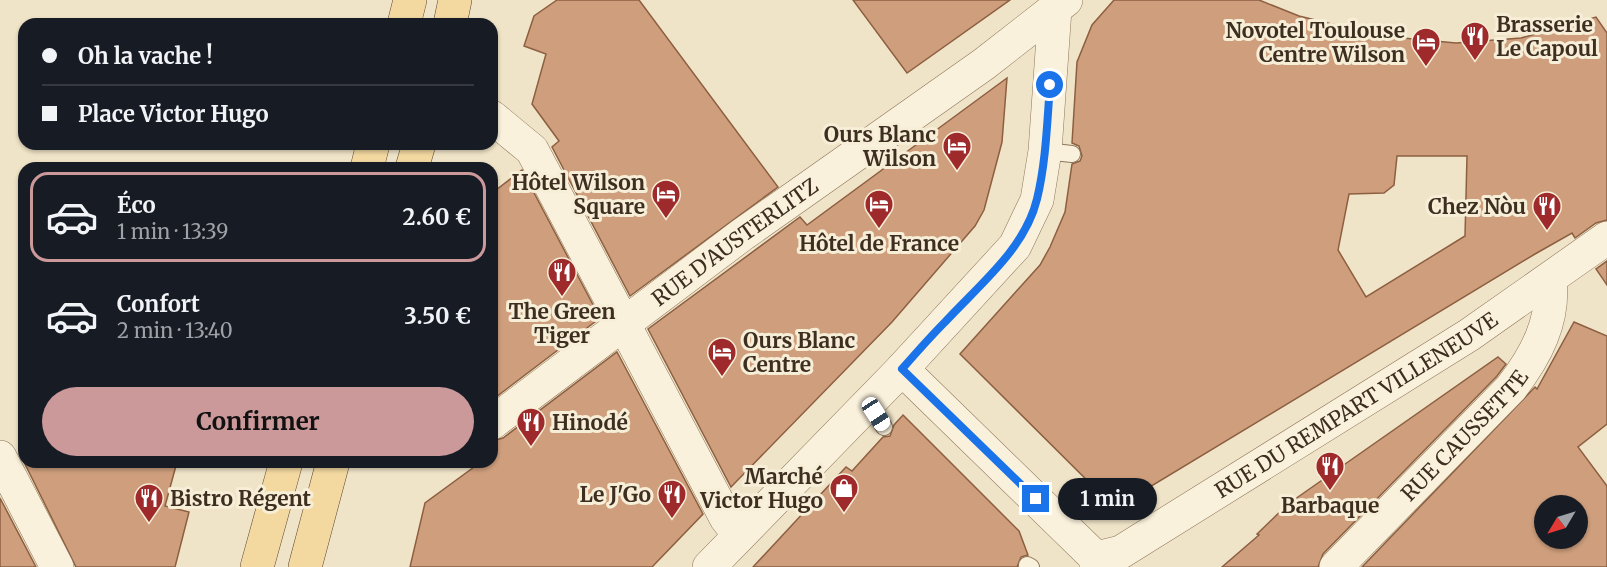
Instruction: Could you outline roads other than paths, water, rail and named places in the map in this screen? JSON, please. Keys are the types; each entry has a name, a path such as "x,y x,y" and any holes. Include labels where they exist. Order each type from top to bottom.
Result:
{"main road":[{"path":"406,18 410,0"},
{"path":"451,18 455,0"},
{"path":"257,567 284,468"},
{"path":"305,567 331,468"}],"street":[{"path":"709,567 739,535 879,412 902,369 1015,246 1058,153 1061,4"},
{"name":"RUE D'AUSTERLITZ","path":"498,419 743,234 984,64 1061,4"},
{"path":"498,122 531,150 726,518 739,535"},
{"name":"RUE DU REMPART VILLENEUVE","path":"1096,563 1121,552 1469,335 1607,238"},
{"name":"RUE CAUSSETTE","path":"1336,567 1511,388 1527,368 1544,334 1552,299 1550,279"},
{"path":"902,369 1096,563"},
{"path":"0,457 57,567"}],"place":[{"name":"Brasserie Le Capoul","path":"1475,62"},
{"name":"Novotel Toulouse Centre Wilson","path":"1426,68"},
{"name":"Ours Blanc Wilson","path":"957,172"},
{"name":"Hôtel Wilson Square","path":"666,220"},
{"name":"Hôtel de France","path":"879,230"},
{"name":"Chez Nòu","path":"1547,232"},
{"name":"The Green Tiger","path":"562,298"},
{"name":"Ours Blanc Centre","path":"722,378"},
{"name":"Hinodé","path":"531,448"},
{"name":"Barbaque","path":"1330,492"},
{"name":"Marché Victor Hugo","path":"844,514"},
{"name":"Le J'Go","path":"672,520"},
{"name":"Bistro Régent","path":"149,524"}]}
